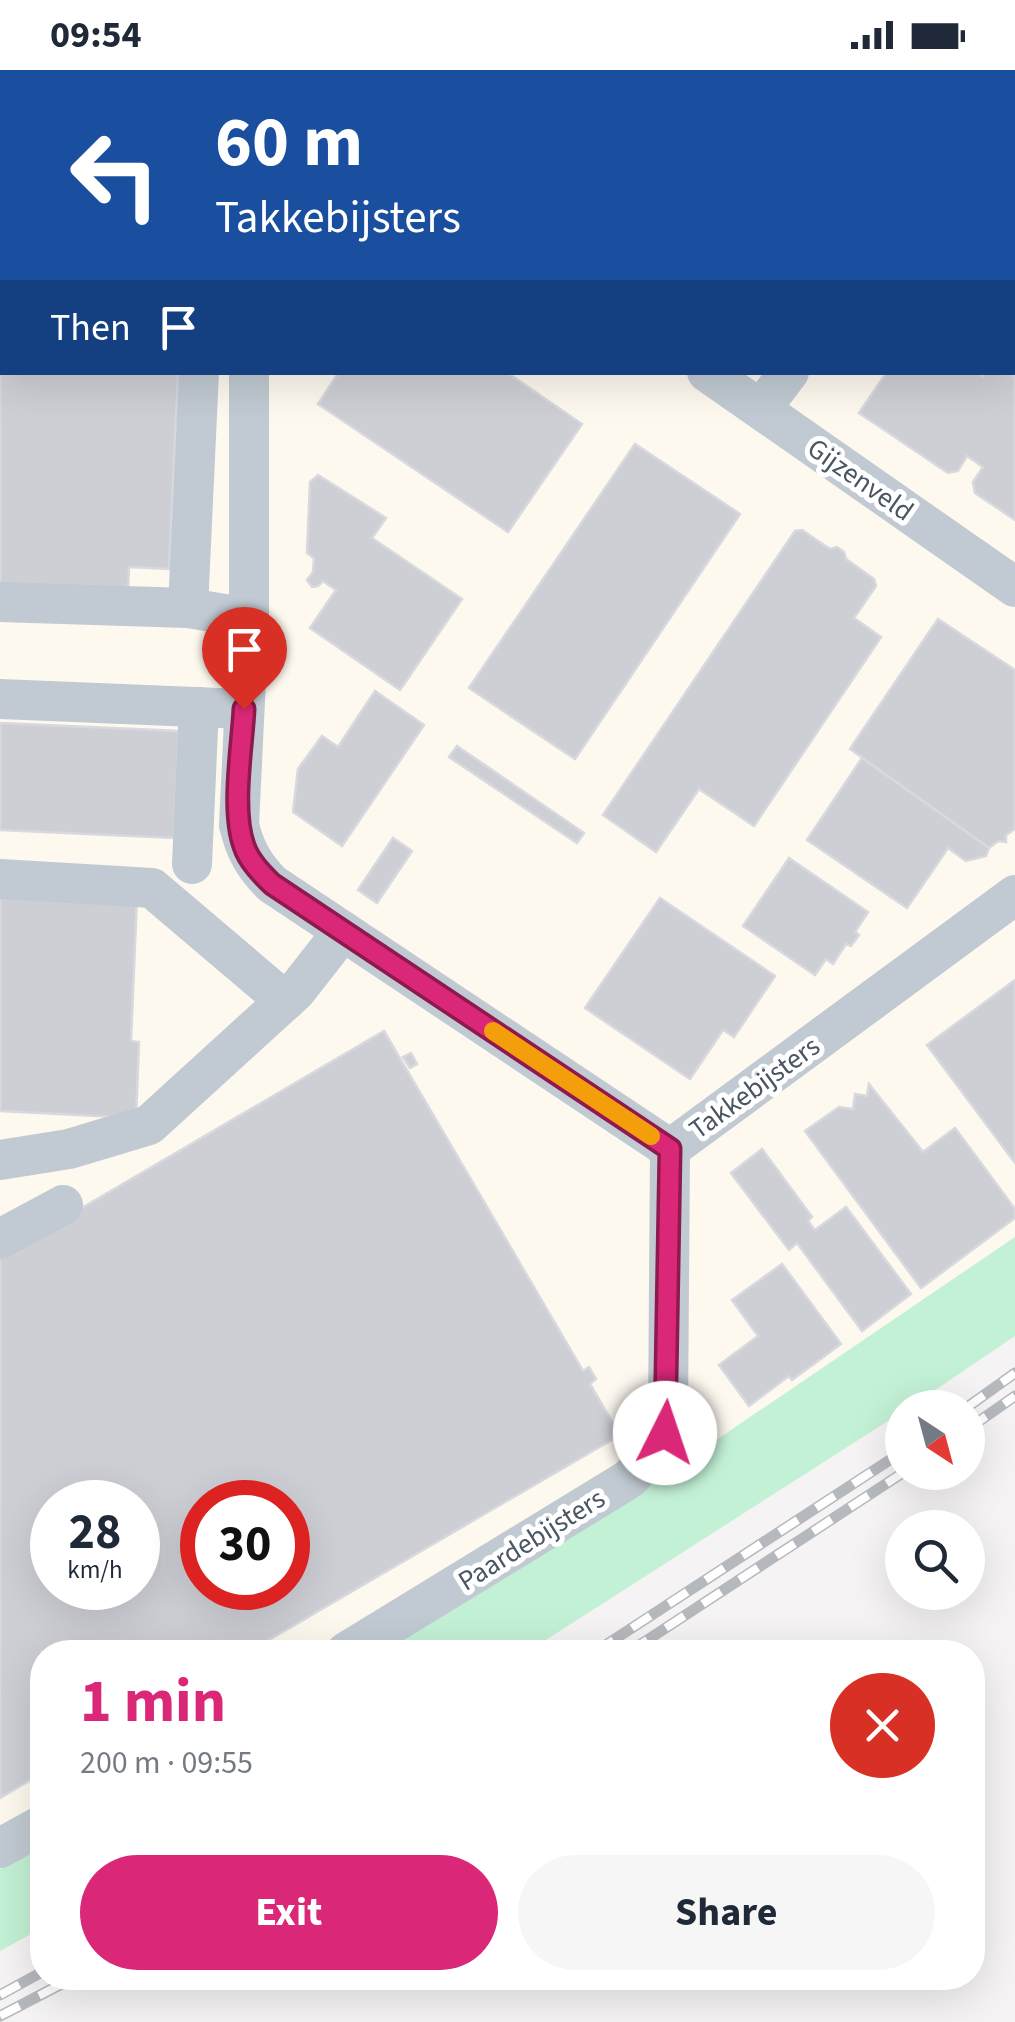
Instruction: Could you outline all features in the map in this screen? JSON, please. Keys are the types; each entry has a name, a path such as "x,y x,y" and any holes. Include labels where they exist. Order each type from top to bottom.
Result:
{"street":[{"path":"188,608 199,375"},
{"name":"Takkebijsters","path":"248,375 249,618 238,826 244,848 272,884 670,1149 1015,895"},
{"name":"Gijzenveld","path":"711,375 1015,588"},
{"path":"760,409 788,375"},
{"path":"0,602 188,608 249,618"},
{"path":"0,699 244,709"},
{"path":"192,864 199,708"},
{"path":"0,879 152,888 285,1001"},
{"path":"0,1160 69,1149 149,1126 285,1001 343,932"},
{"name":"Paardebijsters","path":"366,1640 629,1479 658,1448 668,1417 670,1149"},
{"path":"0,1240 63,1205"},
{"path":"0,1848 30,1831"}],"shaded area":[{"path":"0,375 1015,375 1015,1237 654,1483 399,1640 30,1640 30,1853 0,1869"}],"green space":[{"path":"1015,1237 1015,1336 935,1390 885,1390 885,1423 546,1640 399,1640 653,1483"},
{"path":"30,1853 30,1935 0,1951 0,1869"}],"building":[{"path":"0,375 178,375 169,569 129,567 128,593 0,587"},
{"path":"337,375 510,375 582,424 508,532 318,404"},
{"path":"885,375 1012,375 1015,378 1015,520 975,493 973,482 983,467 967,456 958,471 948,473 859,413"},
{"path":"635,444 740,514 575,759 469,688"},
{"path":"318,475 386,518 372,538 462,599 400,690 310,628 336,590 323,581 312,587 307,580 313,572 314,558 307,553 310,482"},
{"path":"802,530 830,549 837,547 846,559 874,579 876,586 854,618 881,637 754,826 699,789 656,852 603,815 795,531"},
{"path":"938,619 1015,670 1015,829 1006,835 1006,842 998,841 989,848 850,749"},
{"path":"375,691 424,725 342,846 293,812 298,769 322,736 338,747"},
{"path":"0,723 179,731 174,838 0,830"},
{"path":"457,746 584,833 577,843 449,757"},
{"path":"862,758 989,848 986,856 966,861 948,848 907,908 807,840"},
{"path":"393,838 412,851 377,903 358,890"},
{"path":"789,858 868,912 851,946 846,944 833,964 826,959 815,975 743,926"},
{"path":"0,889 137,896 131,1041 139,1042 136,1118 0,1111"},
{"path":"660,898 775,976 734,1037 723,1030 690,1079 585,1008"},
{"path":"1015,980 1015,1163 927,1045"},
{"path":"384,1031 583,1371 589,1367 596,1379 590,1384 620,1435 269,1640 30,1640 30,1780 0,1798 0,1256"},
{"path":"411,1053 417,1064 410,1068 403,1057"},
{"path":"869,1084 923,1152 955,1128 1015,1209 1015,1218 921,1288 805,1131 839,1107 853,1109 855,1094 867,1096"},
{"path":"762,1149 812,1217 808,1221 815,1230 846,1207 911,1294 862,1331 797,1243 789,1250 731,1173"},
{"path":"782,1264 841,1344 749,1406 719,1365 758,1336 732,1300"}],"railway":[{"path":"985,1394 1015,1373"},
{"path":"985,1417 1015,1396"},
{"path":"613,1640 885,1463"},
{"path":"647,1640 885,1484"},
{"path":"0,1995 30,1979"},
{"path":"0,2016 50,1990"}],"slow traffic":[{"path":"493,1031 651,1136"}],"route":[{"path":"244,709 238,826 244,848 272,884 670,1149 665,1433"}]}
